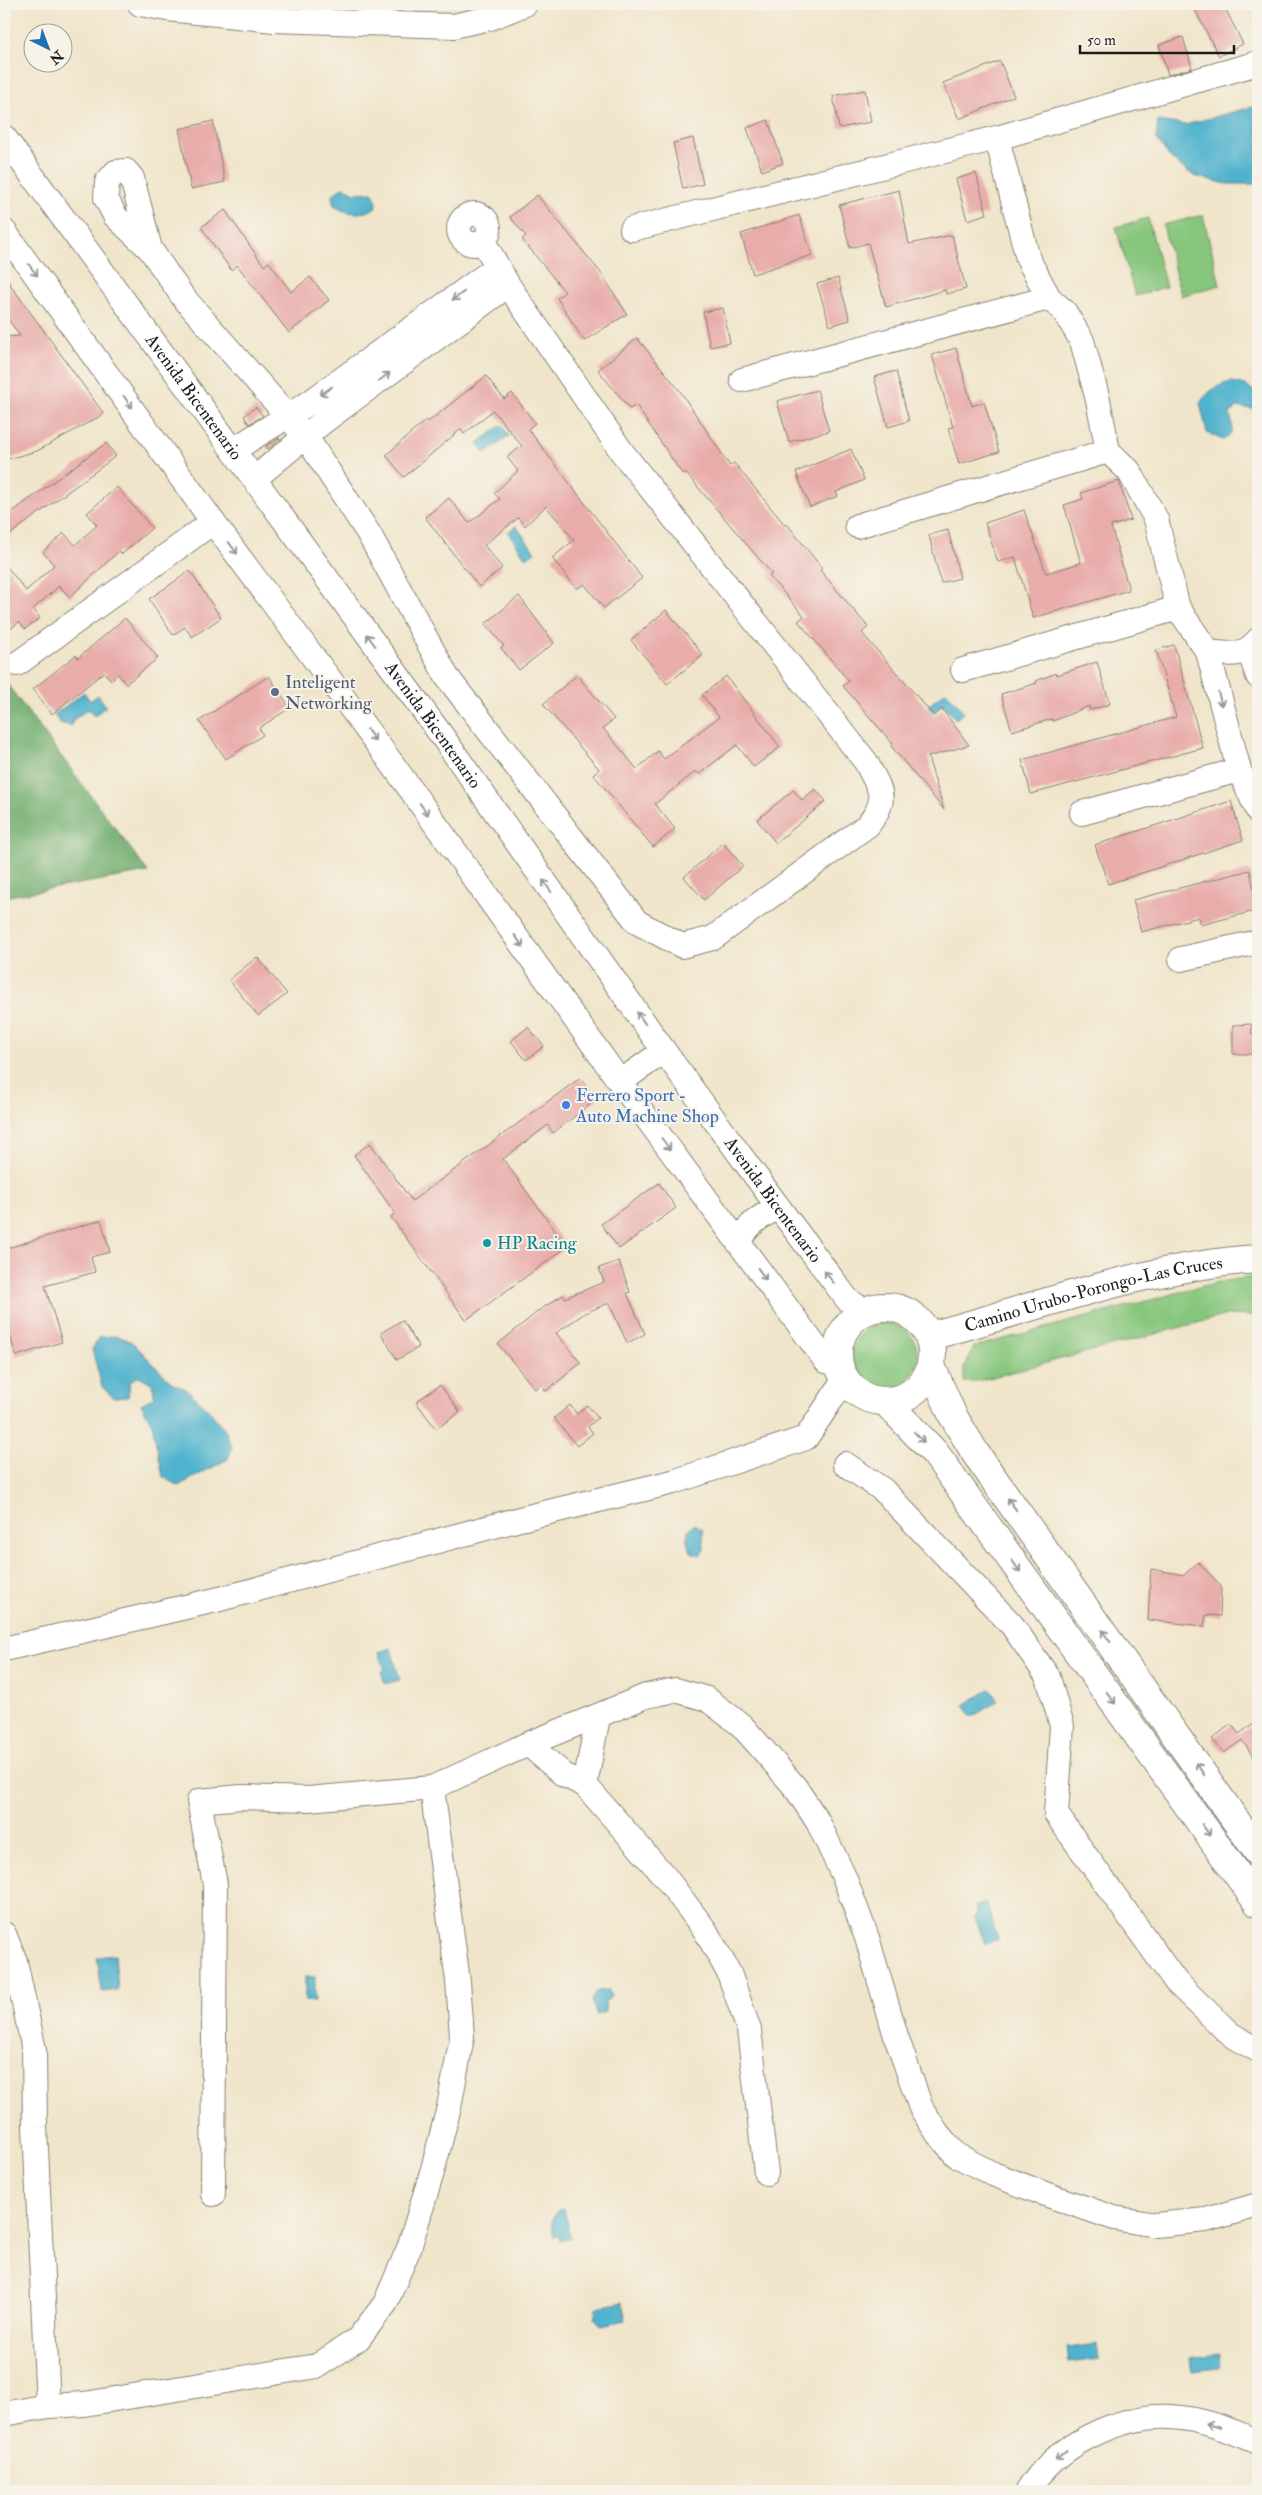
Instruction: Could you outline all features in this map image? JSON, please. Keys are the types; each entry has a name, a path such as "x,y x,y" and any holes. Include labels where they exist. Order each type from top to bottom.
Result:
{"main road":[{"name":"Camino Urubo-Porongo-Las Cruces","path":"930,1336 1108,1285 1227,1261 1258,1260"},
{"path":"879,1306 895,1307 910,1312 922,1322 930,1336 933,1351 931,1366 925,1380 914,1392 900,1399 885,1401 862,1395 842,1372 838,1349 842,1333 851,1320 864,1311 879,1306"},
{"path":"931,1366 953,1416 976,1454 1258,1852"},
{"path":"885,1401 935,1453 1258,1903"}],"street":[{"path":"140,4 167,9 277,12 453,26 490,18 525,4"},
{"path":"632,228 997,138 1258,63"},
{"name":"Avenida Bicentenario","path":"4,137 442,736 664,1051 779,1208 847,1299 864,1311"},
{"path":"997,138 1028,259 1049,298 1064,311 1082,341 1098,400 1108,451 1129,471 1156,518 1178,608 1208,652 1239,770 1258,812"},
{"path":"4,231 213,522 396,769 620,1082 826,1361 842,1372 806,1438 674,1482 520,1519 220,1599 4,1649"},
{"path":"150,249 183,297 289,415 306,437 369,534 447,677 637,922 682,946 713,938 868,826 878,811 882,795 866,762 622,452 503,276 483,241"},
{"path":"233,450 309,403 503,276"},
{"path":"254,479 503,276"},
{"path":"742,380 1049,298"},
{"path":"857,526 1108,451"},
{"path":"17,664 213,522"},
{"path":"962,670 1178,608"},
{"path":"1208,652 1230,654 1254,645 1258,676"},
{"path":"1082,813 1239,770"},
{"path":"1180,960 1258,942"},
{"path":"620,1082 664,1051"},
{"path":"738,1241 748,1225 768,1212 779,1208"},
{"path":"845,1464 883,1490 1012,1625 1048,1677 1062,1726 1056,1814 1176,1982 1230,2034 1258,2050"},
{"path":"213,2194 215,1884 199,1801 241,1797 308,1799 432,1788 528,1744 646,1696 676,1690 707,1699 741,1725 789,1780 818,1822 845,1879 867,1938 896,2036 921,2108 938,2134 956,2155 993,2174 1045,2194 1114,2218 1156,2225 1206,2220 1258,2205"},
{"path":"585,1785 598,1717"},
{"path":"528,1744 564,1775 585,1785 666,1878 705,1930 730,1973 749,2030 766,2173"},
{"path":"4,2414 48,2406 84,2404 317,2366 358,2339 385,2304 409,2248 433,2169 449,2107 462,2037 458,1981 432,1788"},
{"path":"4,1934 15,1961 34,2050 48,2406"},
{"path":"1028,2491 1038,2474 1070,2446 1112,2425 1151,2416 1188,2418 1216,2425 1258,2442"}],"green space":[{"path":"1203,215 1220,285 1181,296 1163,225"},
{"path":"1148,218 1166,287 1135,296 1116,227"},
{"path":"4,680 148,872 4,897"},
{"path":"1258,1276 1258,1316 1227,1315 974,1382 964,1382 964,1369 974,1347 1218,1282"},
{"path":"879,1323 891,1323 909,1332 916,1343 918,1356 916,1369 909,1380 898,1387 879,1389 866,1384 857,1375 852,1362 852,1350 857,1337 866,1328"}],"water":[{"path":"1251,107 1258,109 1258,184 1227,184 1194,176 1171,159 1156,138 1158,121 1185,125"},
{"path":"344,187 355,193 372,192 377,201 376,207 366,212 355,213 344,211 334,206 332,196 340,188"},
{"path":"1231,382 1250,388 1256,395 1258,406 1253,409 1237,407 1230,413 1231,432 1223,440 1207,433 1200,403 1213,389"},
{"path":"502,425 509,436 485,454 478,443"},
{"path":"516,526 535,552 526,558 508,532"},
{"path":"946,691 964,712 956,719 943,704 933,712 928,706"},
{"path":"84,692 90,701 98,695 106,706 94,716 88,709 73,720 71,726 60,723 54,715"},
{"path":"118,1336 132,1342 173,1384 186,1389 207,1408 225,1430 232,1448 228,1459 178,1486 163,1477 152,1424 141,1404 154,1397 153,1384 139,1376 130,1382 128,1397 114,1398 102,1387 92,1349 100,1337"},
{"path":"695,1524 703,1530 704,1550 700,1555 691,1552 687,1538 688,1530"},
{"path":"391,1648 400,1680 385,1684 381,1671 385,1670 379,1652"},
{"path":"990,1689 998,1701 972,1717 964,1705"},
{"path":"986,1903 998,1939 985,1944 975,1918 977,1913 975,1907"},
{"path":"115,1955 118,1990 102,1992 97,1957"},
{"path":"305,1977 315,1977 315,2001 305,2001"},
{"path":"609,1990 611,1997 605,2002 606,2012 596,2015 592,2001 597,1991"},
{"path":"564,2209 571,2238 560,2241 559,2236 554,2237 552,2220 556,2213"},
{"path":"622,2302 626,2320 601,2325 594,2318 596,2308"},
{"path":"1097,2344 1099,2359 1069,2363 1067,2348"},
{"path":"1219,2354 1220,2368 1192,2371 1190,2358"}],"building":[{"path":"1206,4 1223,4 1243,44 1219,56 1195,10"},
{"path":"1183,37 1192,68 1168,75 1159,45"},
{"path":"1000,61 1014,96 959,119 943,83"},
{"path":"865,90 871,122 839,128 833,96"},
{"path":"768,120 783,163 762,171 747,128"},
{"path":"213,121 225,182 191,189 179,129"},
{"path":"693,138 703,184 683,189 673,143"},
{"path":"976,173 987,214 967,220 956,179"},
{"path":"899,190 909,244 952,235 966,289 946,294 945,290 886,307 868,243 850,248 839,205"},
{"path":"537,195 601,273 627,314 584,341 557,298 565,292 522,239 526,236 510,217"},
{"path":"225,210 264,266 269,262 291,292 310,277 329,300 289,333 237,265 231,270 201,227"},
{"path":"799,215 812,255 753,274 741,234"},
{"path":"4,276 104,414 37,451 4,460 4,337 20,336 4,313"},
{"path":"838,278 850,320 830,326 817,284"},
{"path":"723,308 730,343 710,347 703,312"},
{"path":"637,338 680,391 730,466 734,463 785,525 787,524 822,568 820,570 868,627 862,633 934,716 942,709 969,745 928,757 944,810 891,746 893,744 843,686 849,681 798,621 804,616 769,576 772,574 685,472 682,474 636,405 630,409 598,370"},
{"path":"956,348 972,406 984,402 999,452 959,464 948,428 953,427 932,355"},
{"path":"896,371 909,421 888,427 874,377"},
{"path":"486,376 504,399 512,393 535,423 528,429 642,578 604,608 584,584 577,589 552,558 574,540 546,506 525,526 518,518 484,545 502,568 479,587 425,517 449,498 469,523 500,499 494,493 518,471 507,457 522,446 493,410 464,434 461,429 404,477 386,455 426,420 428,422"},
{"path":"817,390 829,431 789,442 777,401"},
{"path":"256,407 263,416 249,424 244,416"},
{"path":"280,439 268,449 266,446"},
{"path":"106,443 116,456 4,539 4,518"},
{"path":"851,449 864,480 836,492 838,496 810,507 796,472"},
{"path":"1119,481 1131,520 1111,526 1129,590 1033,618 1015,557 998,562 985,523 1024,510 1046,573 1081,563 1064,505 1083,499 1081,493"},
{"path":"117,487 152,528 122,554 119,551 70,597 59,586 33,609 40,618 25,629 19,622 4,634 4,563 26,591 54,565 43,552 64,533 75,545 97,525 87,513"},
{"path":"948,530 960,578 941,583 929,535"},
{"path":"190,571 221,618 192,637 185,627 173,635 149,599"},
{"path":"519,596 554,643 519,670 501,648 504,646 485,624"},
{"path":"666,610 703,655 667,684 631,640"},
{"path":"125,618 158,658 126,684 118,674 111,680 104,672 52,714 33,689 76,655 78,658"},
{"path":"1174,645 1203,748 1031,794 1022,760 1176,717 1156,650"},
{"path":"1097,662 1110,704 1090,710 1089,706 1053,721 1052,719 1012,731 1001,694 1037,683 1036,681 1056,673 1057,675"},
{"path":"577,675 614,719 603,728 637,769 658,751 664,759 719,717 702,695 726,676 780,747 754,767 737,745 699,774 696,771 655,804 675,829 653,847 593,774 599,769 543,704"},
{"path":"269,676 290,708 259,728 263,735 226,759 199,721"},
{"path":"815,789 826,801 776,843 757,820 793,790 802,800"},
{"path":"1231,801 1243,840 1108,884 1095,845"},
{"path":"723,843 743,866 704,900 684,877"},
{"path":"1250,870 1258,910 1201,925 1199,917 1141,932 1133,900"},
{"path":"257,957 287,994 258,1016 229,980"},
{"path":"1251,1024 1252,1034 1258,1034 1258,1054 1233,1054 1233,1025"},
{"path":"528,1027 544,1046 526,1060 511,1041"},
{"name":"HP Racing","path":"580,1078 596,1100 553,1133 548,1125 503,1159 567,1247 466,1320 391,1217 395,1213 354,1155 370,1143 412,1201"},
{"path":"659,1183 676,1208 619,1249 601,1224"},
{"path":"101,1220 110,1252 91,1257 95,1272 45,1286 62,1342 16,1356 4,1314 4,1249"},
{"path":"619,1261 630,1292 627,1293 645,1334 627,1343 609,1303 585,1313 556,1333 581,1363 546,1391 540,1385 535,1389 498,1344 541,1309 563,1295 565,1298 604,1282 599,1268"},
{"path":"402,1320 419,1347 397,1360 381,1333"},
{"path":"440,1385 460,1412 436,1429 416,1402"},
{"path":"570,1405 577,1414 587,1405 598,1418 588,1427 593,1433 577,1446 554,1418"},
{"path":"1198,1562 1221,1586 1220,1616 1206,1615 1204,1626 1148,1620 1151,1569 1184,1575"},
{"path":"1258,1720 1258,1764 1242,1740 1224,1753 1212,1739 1231,1724 1239,1734"}],"place":[{"name":"Inteligent Networking","path":"275,692"},
{"name":"Ferrero Sport - Auto Machine Shop","path":"566,1105"},
{"name":"HP Racing","path":"487,1243"}]}
